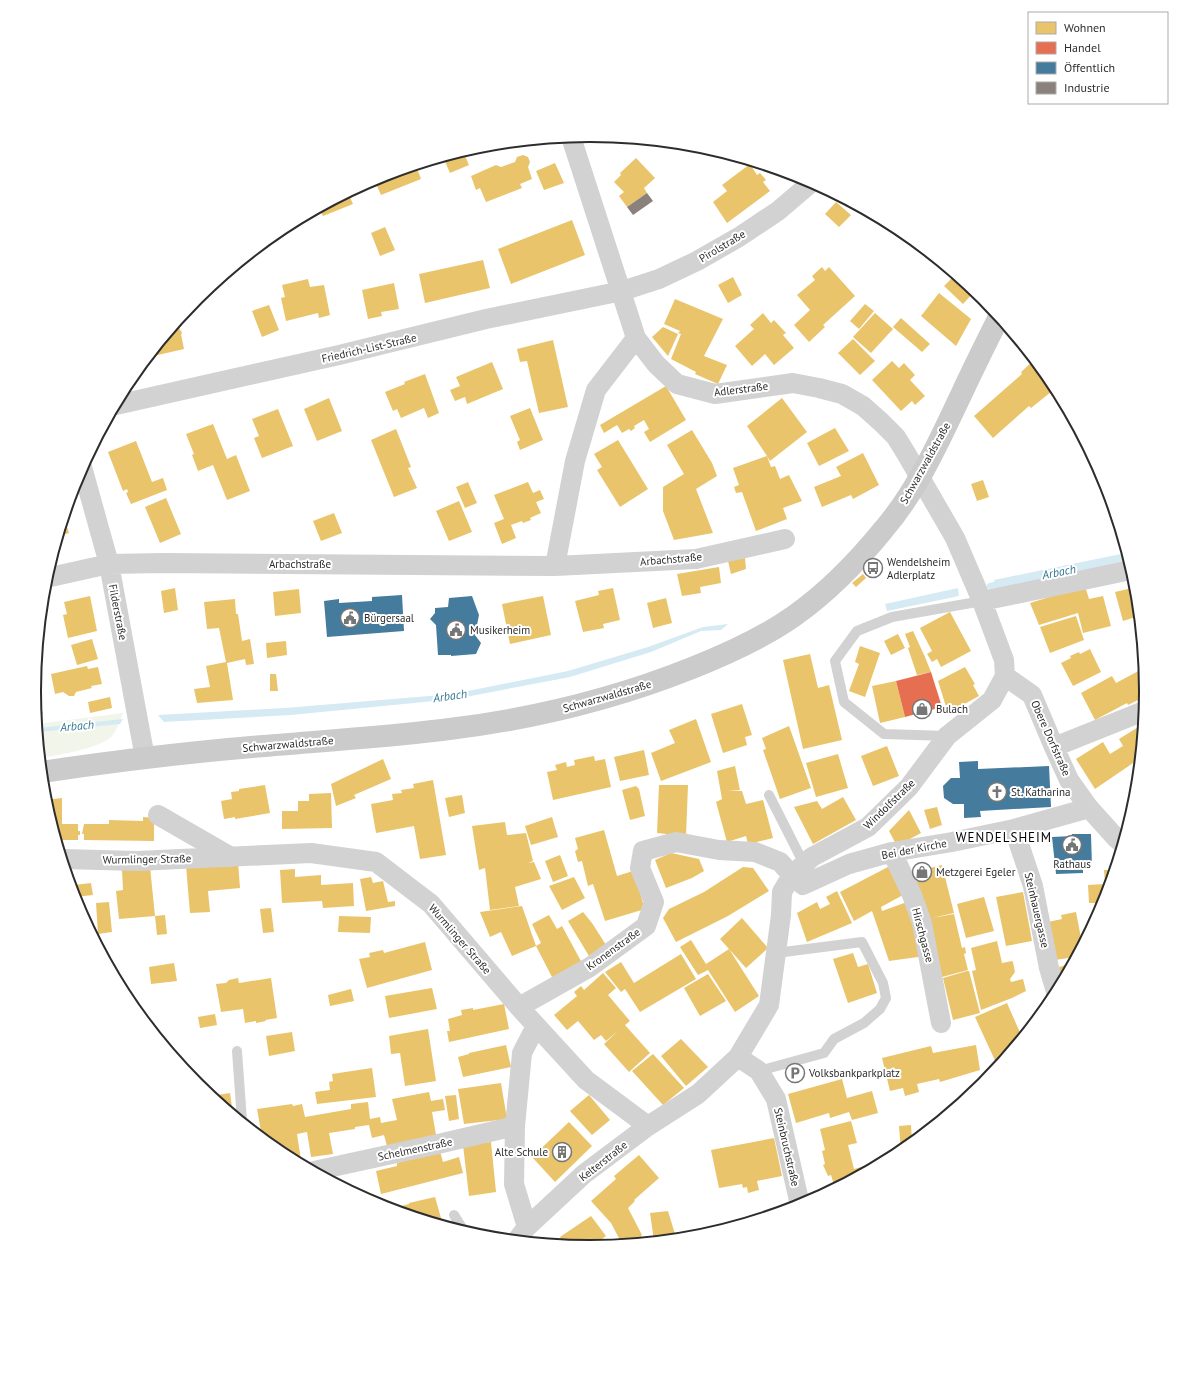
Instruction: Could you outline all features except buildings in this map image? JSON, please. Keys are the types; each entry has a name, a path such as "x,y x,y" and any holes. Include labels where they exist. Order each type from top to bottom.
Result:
{"street":[{"name":"Adlerstraße","path":"574,142 636,338 656,364 677,384 715,394 793,383 842,394 863,406 896,437 920,478"},
{"name":"Pirolstraße","path":"622,291 659,279 697,261 739,237 778,211 806,187"},
{"name":"Friedrich-List-Straße","path":"123,403 339,355 486,319 622,291"},
{"name":"Schwarzwaldstraße","path":"47,771 183,753 457,728 531,716 577,706 664,679 711,660 760,637 794,616 824,592 853,564 890,522 920,478 942,436 996,322"},
{"path":"555,566 575,461 596,390 636,338"},
{"name":"Filderstraße","path":"85,477 109,564 145,758"},
{"path":"920,478 955,538 982,600 1004,660 1005,676"},
{"name":"Arbachstraße","path":"54,576 109,564 164,563 555,566 696,558 786,538"},
{"path":"982,600 1125,571"},
{"name":"Windolfstraße","path":"698,1094 738,1057 769,1005 782,892 798,870 812,857 868,827 909,787 946,736 992,700 1005,676"},
{"name":"Obere Dorfstraße","path":"1005,676 1032,695 1069,780 1089,808 1118,840"},
{"path":"1054,748 1138,713"},
{"name":"Bei der Kirche","path":"798,870 804,885 849,864 892,852 1014,829 1089,808"},
{"name":"Wurmlinger Straße","path":"158,815 231,857"},
{"name":"Steinhauergasse","path":"1014,829 1033,886 1049,968 1054,984"},
{"name":"Kronenstraße","path":"519,1007 590,967 646,926 654,902 640,868 643,851 676,842 718,850 755,852 798,870"},
{"name":"Hirschgasse","path":"892,852 909,888 922,923 941,1022"},
{"name":"Wurmlinger Straße","path":"68,859 138,862 311,853 376,862 431,904 519,1007 586,1080 648,1126"},
{"path":"522,1233 514,1184 515,1126 522,1053 536,1026"},
{"name":"Steinbruchstraße","path":"738,1057 759,1072 776,1099 799,1199"},
{"name":"Kelterstraße","path":"522,1233 584,1174 648,1126 698,1094"},
{"name":"Schelmenstraße","path":"321,1169 515,1126"}],"lane":[{"path":"946,736 884,734 844,702 835,661 857,631 864,628 892,617 982,600"},
{"path":"769,795 798,870"},
{"path":"759,1072 824,1053 834,1039 864,1022 880,1009 886,998 883,983 862,942 776,953"},
{"path":"237,1051 242,1115"},
{"path":"454,1215 459,1224"}],"shaded area":[{"path":"123,713 115,731 107,740 79,750 45,757 42,723"}],"water":[{"path":"1121,554 1123,562 996,588 994,580"},
{"path":"958,588 959,596 887,611 885,604"},
{"path":"728,624 721,630 701,631 651,652 570,677 455,699 291,715 164,722 158,715 285,708 453,694 568,671 648,647 703,627"},
{"path":"123,719 120,724 43,732 42,728"}],"waterway":[{"name":"Arbach","path":"990,586 1003,583"}],"place":[{"name":"Wendelsheim Adlerplatz","path":"873,568"},
{"name":"Bürgersaal","path":"350,618"},
{"name":"Musikerheim","path":"456,630"},
{"name":"Bulach","path":"922,709"},
{"name":"St. Katharina","path":"997,792"},
{"name":"Rathaus","path":"1072,845"},
{"name":"Metzgerei Egeler","path":"922,872"},
{"name":"Volksbankparkplatz","path":"795,1073"},
{"name":"Alte Schule","path":"562,1152"}],"district":[{"name":"WENDELSHEIM","path":"1004,837"}]}
